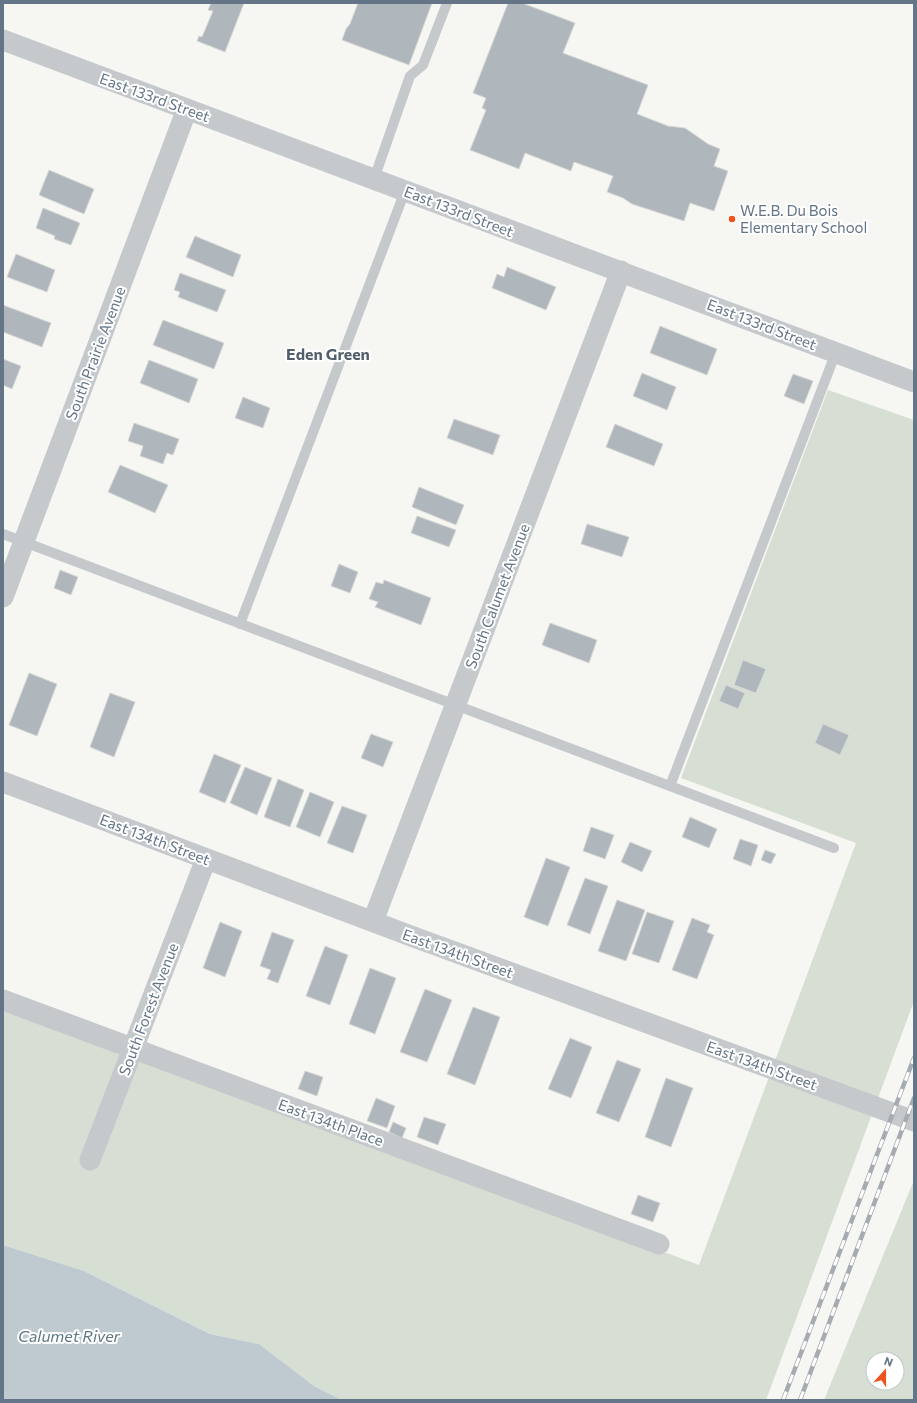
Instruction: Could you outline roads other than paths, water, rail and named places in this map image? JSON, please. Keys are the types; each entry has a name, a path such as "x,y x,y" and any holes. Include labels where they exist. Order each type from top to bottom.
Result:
{"street":[{"name":"East 133rd Street","path":"3,40 914,382"},
{"name":"South Prairie Avenue","path":"3,597 187,109"},
{"name":"South Calumet Avenue","path":"373,921 621,272"},
{"name":"East 134th Street","path":"3,782 206,859 914,1121"},
{"name":"South Forest Avenue","path":"90,1160 206,859"},
{"name":"East 134th Place","path":"3,1000 659,1244"}],"lane":[{"path":"374,179 410,76 423,65 447,3"},
{"path":"240,624 405,191"},
{"path":"670,786 836,352"},
{"path":"3,534 834,848"}],"water":[{"name":"Calumet River","path":"3,1245 84,1271 210,1334 259,1344 314,1386 342,1400 3,1400"}],"railway":[{"path":"783,1400 914,1058"},
{"path":"800,1400 914,1098"}],"place":[{"name":"W.E.B. Du Bois Elementary School","path":"732,219"}],"district":[{"name":"Eden Green","path":"328,353"}]}
